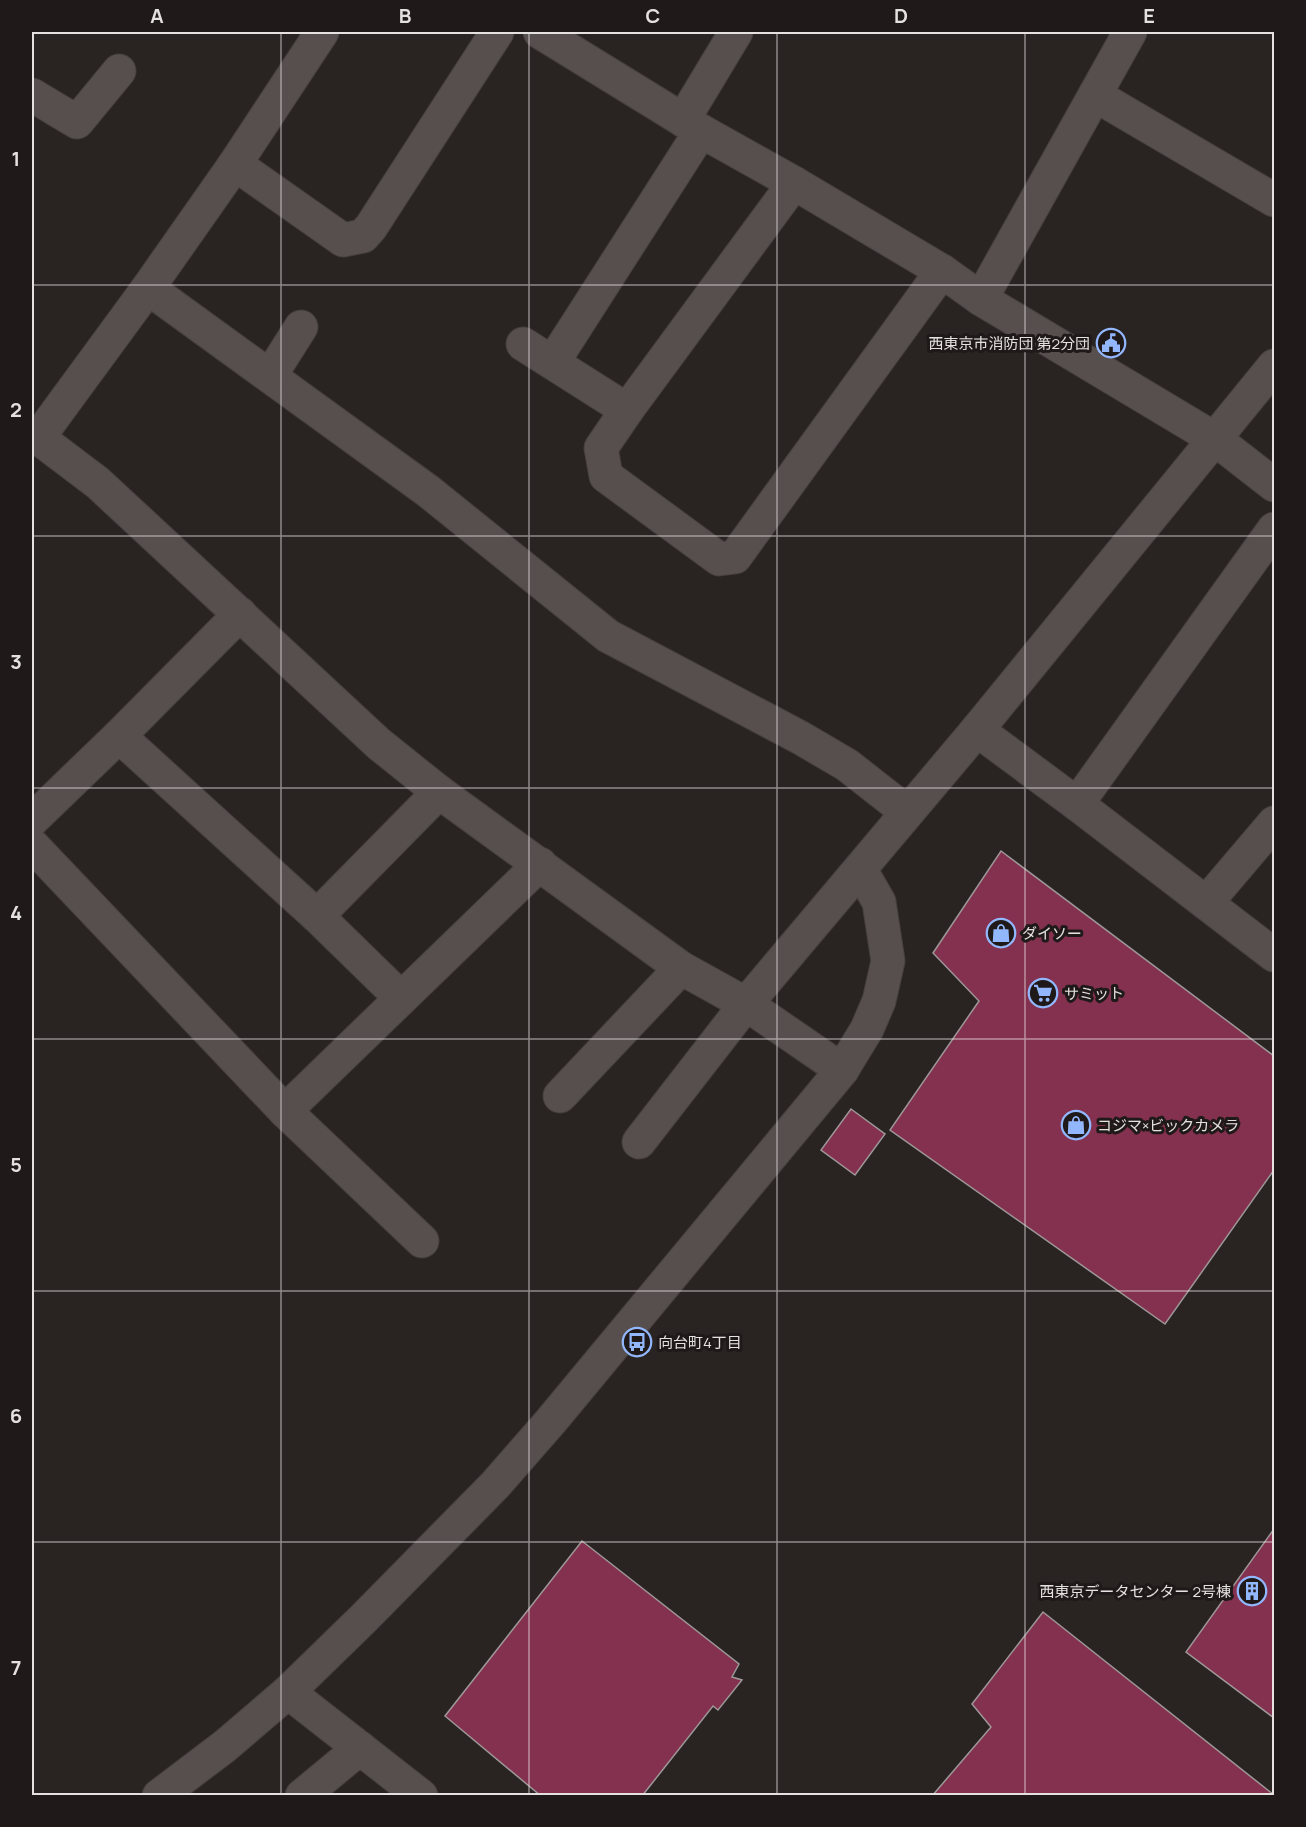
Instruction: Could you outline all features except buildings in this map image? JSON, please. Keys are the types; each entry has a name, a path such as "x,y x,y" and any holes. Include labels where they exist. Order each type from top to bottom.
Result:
{"street":[{"path":"322,32 236,164 148,288 35,435 98,483 379,744 439,792 681,968 746,1004 842,1070"},
{"path":"236,164 343,240 363,236 497,32"},
{"path":"540,32 692,125 942,271 981,299 1215,439 1275,485"},
{"path":"553,362 692,125 736,32"},
{"path":"981,299 1130,32"},
{"path":"32,95 77,122 119,71"},
{"path":"1095,94 1275,200"},
{"path":"794,183 601,448 606,476 719,560 735,556 942,271"},
{"path":"148,288 428,492 608,636 801,738 847,765 907,812"},
{"path":"270,376 301,327"},
{"path":"523,344 627,410"},
{"path":"639,1142 746,1004 977,730 1275,366"},
{"path":"1077,804 1275,529"},
{"path":"32,820 240,614"},
{"path":"977,730 1275,955"},
{"path":"119,736 316,916 401,998"},
{"path":"316,916 439,792"},
{"path":"1206,903 1275,823"},
{"path":"32,845 285,1112 422,1241"},
{"path":"285,1112 540,864"},
{"path":"159,1796 225,1746 288,1692 495,1485 551,1421 842,1070 867,1029 879,1001 888,961 879,902 860,869"},
{"path":"560,1096 681,968"},
{"path":"288,1692 421,1796"},
{"path":"302,1796 360,1748"}],"place":[{"name":"西東京市消防団 第2分団","path":"1111,343"},
{"name":"ダイソー","path":"1001,933"},
{"name":"サミット","path":"1043,993"},
{"name":"コジマ×ビックカメラ","path":"1076,1125"},
{"name":"向台町4丁目","path":"637,1342"},
{"name":"西東京データセンター 2号棟","path":"1252,1591"}]}
